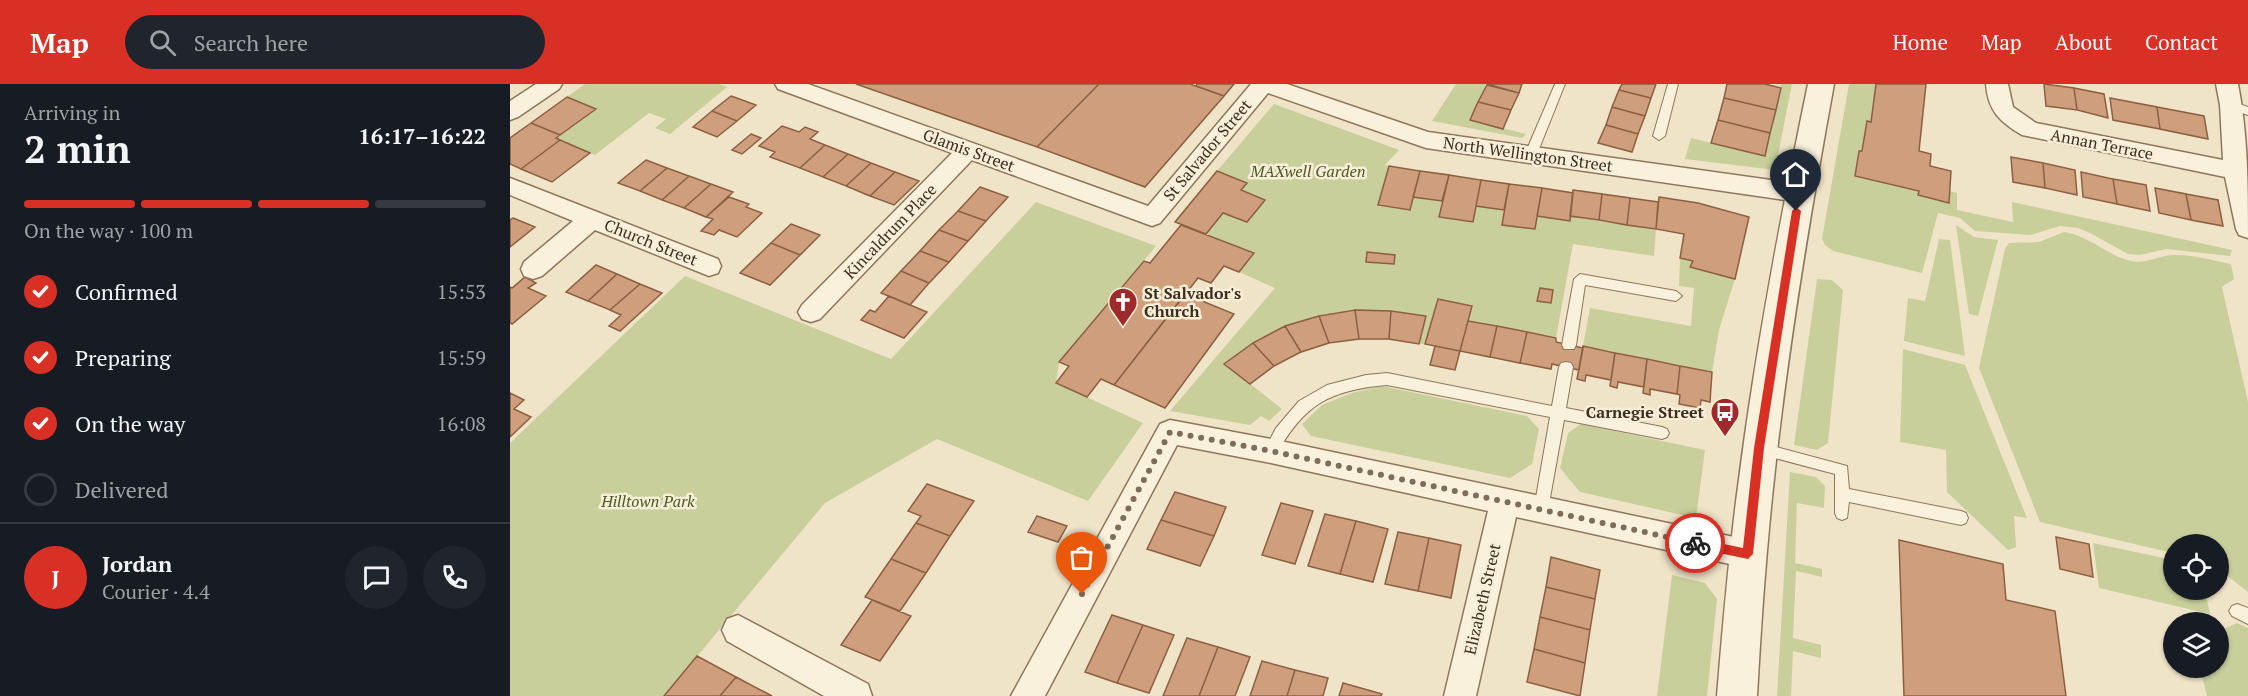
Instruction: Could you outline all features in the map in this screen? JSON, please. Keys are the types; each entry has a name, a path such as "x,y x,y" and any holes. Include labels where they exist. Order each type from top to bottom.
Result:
{"street":[{"path":"511,110 551,84"},
{"name":"Glamis Street","path":"786,84 1152,217"},
{"name":"North Wellington Street","path":"1264,84 1426,140 1800,193"},
{"name":"St Salvador Street","path":"1152,217 1264,84"},
{"path":"1737,696 1759,448 1800,193 1821,84"},
{"name":"Annan Terrace","path":"1997,84 1998,102 2007,117 2030,130 2235,171"},
{"path":"2235,100 2235,171 2248,229"},
{"name":"Kincaldrum Place","path":"811,312 969,150"},
{"name":"Church Street","path":"510,186 709,266"},
{"name":"Church Street","path":"533,268 592,219"},
{"path":"1028,696 1170,432 1271,451 1748,554"},
{"name":"Elizabeth Street","path":"1460,696 1505,502"},
{"path":"738,630 856,696"}],"lane":[{"path":"1531,154 1560,84"},
{"path":"1659,136 1673,84"},
{"path":"1569,345 1580,279 1676,296"},
{"path":"1541,509 1566,367"},
{"path":"1271,451 1282,428 1300,407 1325,392 1354,381 1387,379 1662,433"},
{"path":"1759,448 1842,470 1842,513"},
{"path":"1842,494 1961,518"}],"green space":[{"path":"585,84 719,84 727,87 670,134 655,128 666,119 649,113 595,155 556,138 596,109 567,97"},
{"path":"1456,84 1487,84 1470,120 1526,134 1522,138 1432,121"},
{"path":"1781,84 1792,84 1775,170 1685,159 1691,138 1765,156"},
{"path":"1849,84 1876,84 1871,122 1867,121 1862,151 1858,151 1855,176 1919,191 1918,195 1948,202 1949,191 1957,193 1957,210 2013,222 2012,202 2232,250 2230,256 2166,249 2140,255 2128,254 2078,228 2060,226 2030,235 1975,231 1960,218 1938,213 1922,273 1833,251 1825,245 1822,239"},
{"name":"MAXwell Garden","path":"1274,104 1399,150 1385,165 1389,166 1378,206 1410,210 1413,197 1442,201 1439,217 1476,206 1504,210 1502,225 1535,229 1537,216 1570,216 1656,229 1654,256 1573,244 1556,338 1468,321 1471,306 1438,299 1425,344 1419,344 1426,316 1369,311 1320,317 1273,334 1225,364 1282,409 1269,421 1261,416 1250,425 1170,411 1275,288 1239,272 1253,253 1206,234 1223,213 1264,200 1241,190 1246,182 1217,171"},
{"name":"Hilltown Park","path":"1036,202 1156,246 1059,362 1056,383 1143,423 1088,501 937,439 825,503 664,696 510,696 510,443 685,276 891,359"},
{"path":"1956,225 1974,237 1998,240 1978,316 1969,314"},
{"path":"2064,232 2074,234 2114,255 2131,261 2179,255 2231,264 2234,279 2222,287 2248,402 2248,592 2229,577 2229,534 2163,534 2163,551 2040,522 1979,368 2005,249 2009,243 2039,242"},
{"path":"1939,239 1950,240 1965,356 1904,341 1908,298 1925,301"},
{"path":"1680,258 1693,261 1691,267 1735,279 1719,330 1712,372 1583,346 1590,308 1691,326 1694,288 1679,286"},
{"path":"1817,279 1832,280 1843,290 1828,443 1817,450 1794,445"},
{"path":"1903,349 1965,365 2027,518 2014,516 2016,547 2008,550 1947,492 1946,450 1900,442"},
{"path":"1382,386 1527,416 1539,429 1532,464 1510,478 1311,436 1302,424 1322,405 1352,393"},
{"path":"1581,424 1705,450 1696,518 1580,492 1560,468 1568,433"},
{"path":"1790,472 1816,477 1825,486 1824,508 1797,503 1795,563 1822,569 1822,577 1796,571 1793,638 1821,645 1821,658 1793,651 1791,696 1777,696"},
{"path":"2093,543 2163,558 2163,600 2207,600 2210,612 2201,612 2099,588"},
{"path":"1672,575 1705,583 1717,599 1707,696 1657,696"},
{"path":"2237,623 2248,628 2248,696 2207,696 2202,678 2229,678 2229,627"}],"building":[{"path":"856,84 1099,84 1037,147"},
{"path":"1099,84 1190,84 1224,96 1145,187 1037,147"},
{"path":"1197,84 1234,84 1224,96 1196,86"},
{"path":"1487,84 1522,84 1519,93"},
{"path":"1622,84 1656,84 1651,98 1619,90"},
{"path":"1727,84 1765,84 1781,88 1776,110 1724,98"},
{"path":"1876,84 1926,84 1919,151 1931,154 1930,166 1951,171 1949,203 1918,195 1919,191 1855,176 1867,121 1871,122"},
{"path":"2044,84 2074,88 2077,110 2046,106"},
{"path":"1487,85 1519,93 1511,110 1478,102"},
{"path":"2074,88 2104,94 2108,118 2077,110"},
{"path":"1619,90 1651,98 1645,116 1612,107"},
{"path":"731,96 756,105 737,121 712,111"},
{"path":"567,97 596,109 560,135 531,123"},
{"path":"1724,98 1776,110 1770,133 1718,120"},
{"path":"2110,98 2157,107 2160,129 2113,120"},
{"path":"1478,102 1511,110 1503,129 1470,120"},
{"path":"1612,107 1645,116 1638,134 1606,125"},
{"path":"2157,107 2204,116 2208,139 2160,129"},
{"path":"712,111 737,121 717,137 693,127"},
{"path":"1718,120 1770,133 1765,156 1711,143"},
{"path":"531,123 560,135 556,138 560,140 521,169 510,164 510,138"},
{"path":"1606,125 1638,134 1632,152 1598,143"},
{"path":"782,126 799,132 805,127 818,132 810,139 825,145 800,168 770,157 775,152 759,146"},
{"path":"751,134 761,138 742,154 732,150"},
{"path":"560,140 590,153 552,182 521,169"},
{"path":"825,145 848,154 823,177 800,168"},
{"path":"848,154 871,163 846,186 823,177"},
{"path":"2011,157 2043,163 2045,188 2013,182"},
{"path":"646,160 667,168 640,191 618,183"},
{"path":"871,163 895,172 870,196 846,186"},
{"path":"2043,163 2075,170 2077,195 2045,188"},
{"path":"1389,166 1420,171 1410,210 1378,205"},
{"path":"667,168 689,176 662,200 640,191"},
{"path":"1217,171 1247,183 1241,190 1265,200 1247,222 1223,213 1206,234 1175,222"},
{"path":"1420,171 1449,175 1442,201 1413,197"},
{"path":"895,172 919,181 894,205 870,196"},
{"path":"2081,172 2113,179 2117,204 2083,197"},
{"path":"1449,175 1481,180 1473,222 1439,217"},
{"path":"689,176 711,184 684,208 662,200"},
{"path":"2113,179 2146,185 2150,211 2117,204"},
{"path":"1481,180 1509,184 1504,210 1476,206"},
{"path":"711,184 733,192 706,217 684,208"},
{"path":"1509,184 1542,188 1535,229 1502,225"},
{"path":"980,187 1008,197 986,221 958,211"},
{"path":"1542,188 1573,193 1570,221 1537,216"},
{"path":"2155,188 2186,194 2191,220 2159,213"},
{"path":"1573,190 1602,194 1599,220 1570,216"},
{"path":"1602,194 1630,198 1627,225 1599,220"},
{"path":"2186,194 2218,200 2223,226 2191,220"},
{"path":"729,197 749,204 746,207 762,213 737,237 719,230 714,235 701,231 713,219 706,217"},
{"path":"1659,197 1698,203 1749,217 1735,279 1690,267 1693,261 1680,258 1684,234 1656,229"},
{"path":"1630,198 1658,202 1656,229 1627,225"},
{"path":"958,211 986,221 968,241 939,230"},
{"path":"513,218 535,227 510,247 510,220"},
{"path":"791,224 820,235 800,255 771,243"},
{"name":"St Salvador's Church","path":"1181,225 1254,253 1239,272 1224,266 1211,283 1198,278 1114,385 1101,379 1087,397 1056,383 1069,366 1059,362 1144,261 1150,263"},
{"path":"939,230 968,241 949,262 920,251"},
{"path":"771,243 800,255 770,285 740,273"},
{"path":"920,251 949,262 929,283 901,271"},
{"path":"1367,252 1395,255 1394,264 1366,262"},
{"path":"596,265 617,274 588,301 566,292"},
{"path":"901,271 929,283 910,305 881,293"},
{"path":"617,274 640,284 610,310 588,301"},
{"path":"525,277 536,283 528,288 546,296 512,324 510,323 510,287 512,288"},
{"path":"640,284 662,293 620,331 609,326 621,315 610,310"},
{"path":"1540,288 1553,290 1551,303 1537,301"},
{"path":"1185,294 1234,314 1165,408 1114,385"},
{"path":"889,296 927,312 904,338 861,320 870,310 875,312"},
{"path":"1438,299 1472,306 1460,351 1425,344"},
{"path":"1355,310 1391,311 1389,339 1359,339"},
{"path":"1355,310 1359,339 1329,343 1319,316"},
{"path":"1391,311 1426,316 1419,344 1389,339"},
{"path":"1319,316 1329,343 1301,352 1285,326"},
{"path":"1468,321 1497,326 1490,357 1460,351"},
{"path":"1285,326 1301,352 1274,366 1253,343"},
{"path":"1497,326 1527,332 1520,363 1490,357"},
{"path":"1527,332 1556,338 1556,342 1583,348 1579,370 1552,364 1551,369 1520,363"},
{"path":"1253,343 1274,366 1250,384 1224,364"},
{"path":"1435,346 1460,351 1455,370 1430,365"},
{"path":"1583,346 1615,353 1611,380 1586,375 1585,381 1577,379"},
{"path":"1615,353 1647,359 1644,387 1618,382 1617,388 1610,386"},
{"path":"1647,359 1680,366 1677,394 1650,389 1650,395 1643,393"},
{"path":"1680,366 1712,372 1710,402 1701,400 1700,408 1679,404 1680,395 1677,394"},
{"path":"510,393 524,400 514,409 531,417 510,437"},
{"path":"927,484 974,501 950,536 916,523 921,516 908,511"},
{"path":"1175,492 1226,507 1214,536 1161,520"},
{"path":"1281,503 1313,511 1295,564 1262,555"},
{"path":"1325,514 1356,521 1340,574 1308,566"},
{"path":"1037,516 1067,526 1058,542 1028,532"},
{"path":"1161,520 1214,536 1200,566 1147,549"},
{"path":"1356,521 1388,529 1373,582 1340,574"},
{"path":"916,523 950,536 926,573 891,559"},
{"path":"1398,532 1429,538 1418,591 1385,584"},
{"path":"2056,537 2089,544 2093,577 2060,569"},
{"path":"1429,538 1461,545 1451,598 1418,591"},
{"path":"1899,540 2003,564 2006,600 2055,611 2066,696 1904,696"},
{"path":"1551,557 1600,570 1595,599 1546,587"},
{"path":"891,559 926,573 900,611 865,597"},
{"path":"1546,587 1595,599 1590,630 1540,617"},
{"path":"872,600 911,616 880,661 841,645"},
{"path":"1112,615 1143,625 1117,683 1085,672"},
{"path":"1540,617 1590,630 1585,663 1534,649"},
{"path":"1143,625 1174,635 1149,693 1117,683"},
{"path":"1187,638 1218,647 1199,696 1163,696"},
{"path":"1218,647 1250,657 1235,696 1199,696"},
{"path":"1534,649 1585,663 1580,696 1527,682"},
{"path":"697,656 736,677 720,696 664,696"},
{"path":"1262,661 1295,670 1287,696 1250,696"},
{"path":"1295,670 1328,678 1323,696 1287,696"},
{"path":"736,677 772,696 720,696"},
{"path":"1343,683 1382,694 1381,696 1339,696"}],"way so far":[{"path":"1082,594 1170,432 1271,451 1695,543"}],"place":[{"name":"St Salvador's Church","path":"1123,328"},
{"name":"Carnegie Street","path":"1725,438"}],"route":[{"path":"1695,543 1748,554 1759,448 1796,211"}]}
